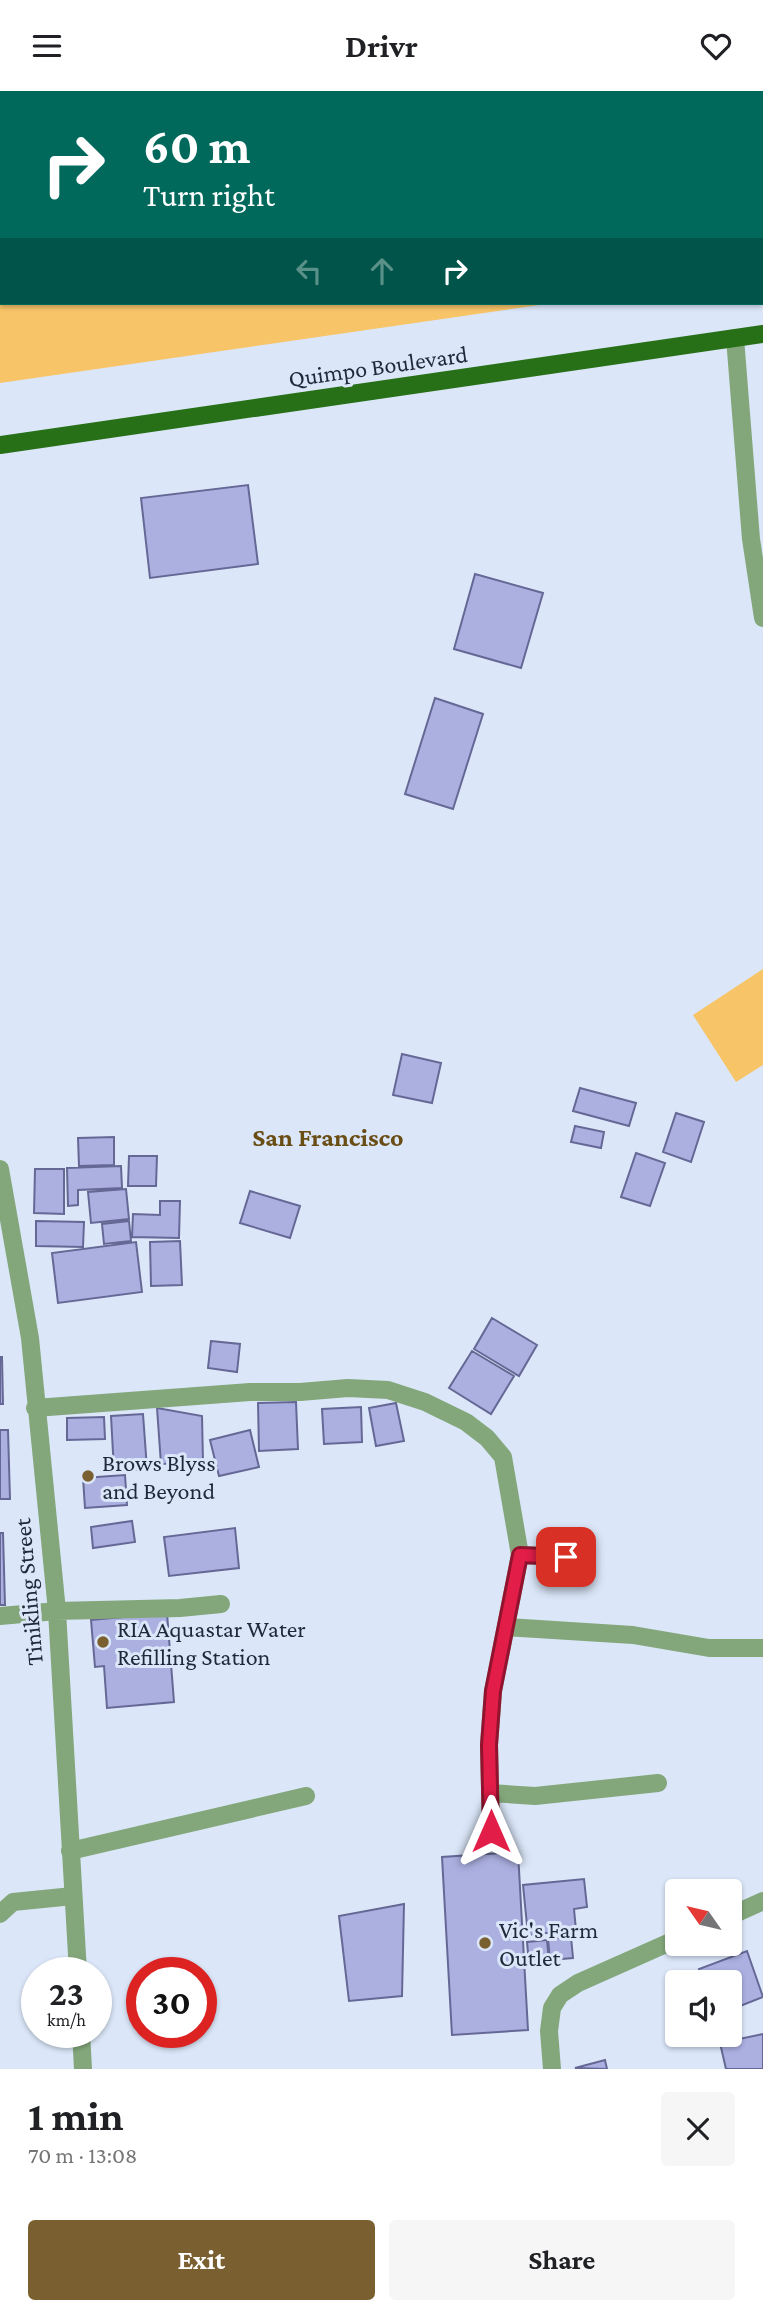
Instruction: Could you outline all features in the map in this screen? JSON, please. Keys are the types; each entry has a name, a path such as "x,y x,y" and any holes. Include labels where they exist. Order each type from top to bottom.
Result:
{"main road":[{"name":"Quimpo Boulevard","path":"0,445 763,334"}],"street":[{"path":"736,338 751,538 763,618"},
{"name":"Tinikling Street","path":"0,1169 30,1338 57,1611 77,1957"},
{"path":"35,1408 250,1392 348,1388 388,1391 425,1402 466,1422 487,1438 503,1457 520,1555 493,1691 489,1745 491,1831"},
{"path":"520,1555 566,1557"},
{"path":"0,1616 221,1604"},
{"path":"506,1627 633,1635 709,1648 763,1648"},
{"path":"491,1793 535,1796 658,1783"},
{"path":"70,1851 306,1796"},
{"path":"0,1914 13,1902 73,1896"},
{"path":"742,1911 763,1901"},
{"path":"552,2069 549,2031 552,2008 560,1995 578,1983 665,1944"},
{"path":"82,2048 83,2069"}],"shaded area":[{"path":"0,305 539,305 0,383"},
{"path":"763,969 763,1065 736,1082 693,1015"}],"building":[{"path":"248,485 258,564 150,578 141,498"},
{"path":"475,574 543,593 521,668 454,649"},
{"path":"435,698 483,714 453,809 405,794"},
{"path":"402,1054 441,1063 432,1103 393,1095"},
{"path":"580,1088 636,1103 629,1126 573,1111"},
{"path":"676,1113 704,1122 691,1162 663,1152"},
{"path":"575,1126 604,1132 601,1148 571,1142"},
{"path":"114,1137 114,1165 79,1166 78,1138"},
{"path":"636,1153 665,1163 650,1206 621,1197"},
{"path":"129,1156 157,1156 156,1186 128,1186"},
{"path":"121,1166 122,1188 78,1190 78,1205 68,1206 67,1168"},
{"path":"35,1169 64,1169 64,1214 34,1213"},
{"path":"126,1189 129,1219 91,1223 88,1192"},
{"path":"250,1191 300,1206 290,1238 240,1223"},
{"path":"160,1201 180,1201 179,1238 132,1237 133,1214 160,1215"},
{"path":"36,1221 84,1222 83,1247 36,1246"},
{"path":"129,1221 131,1241 104,1244 102,1224"},
{"path":"180,1241 182,1285 151,1286 150,1242"},
{"path":"136,1242 142,1292 58,1303 52,1253"},
{"path":"492,1318 537,1345 519,1376 474,1349"},
{"path":"211,1341 240,1344 237,1372 208,1368"},
{"path":"472,1351 514,1376 491,1414 449,1388"},
{"path":"2,1357 3,1404 0,1404"},
{"path":"296,1402 298,1449 259,1451 258,1403"},
{"path":"396,1403 404,1441 376,1446 369,1408"},
{"path":"361,1407 362,1442 324,1444 322,1409"},
{"path":"157,1408 202,1416 203,1462 161,1464"},
{"path":"143,1414 147,1469 114,1471 111,1416"},
{"path":"104,1417 105,1439 67,1440 67,1418"},
{"path":"0,1430 8,1430 10,1499 0,1499"},
{"path":"250,1430 259,1467 219,1476 210,1440"},
{"path":"125,1475 127,1505 85,1508 83,1478"},
{"path":"132,1521 135,1542 93,1548 91,1527"},
{"path":"235,1528 239,1568 169,1576 164,1537"},
{"path":"0,1533 3,1533 5,1605 0,1605"},
{"path":"167,1613 174,1702 107,1708 104,1666 95,1667 91,1620"},
{"name":"Vic's Farm Outlet","path":"518,1852 528,2030 452,2035 442,1857"},
{"path":"584,1879 587,1907 574,1909 576,1930 528,1935 523,1885"},
{"path":"404,1904 402,1996 349,2001 339,1916"},
{"path":"571,1937 573,1958 550,1960 548,1939"},
{"path":"547,1940 549,1962 529,1964 527,1942"},
{"path":"747,1951 763,1997 742,2005 742,1970 699,1969 731,1957 742,1957 742,1953"},
{"path":"763,2034 763,2069 726,2069 721,2047 742,2047 742,2038"},
{"path":"605,2060 607,2069 575,2068"}],"place":[{"name":"Brows Blyss and Beyond","path":"88,1476"},
{"name":"RIA Aquastar Water Refilling Station","path":"103,1642"},
{"name":"Vic's Farm Outlet","path":"485,1943"}],"district":[{"name":"San Francisco","path":"328,1137"}],"route":[{"path":"491,1831 489,1745 493,1691 520,1555 566,1557"}]}
